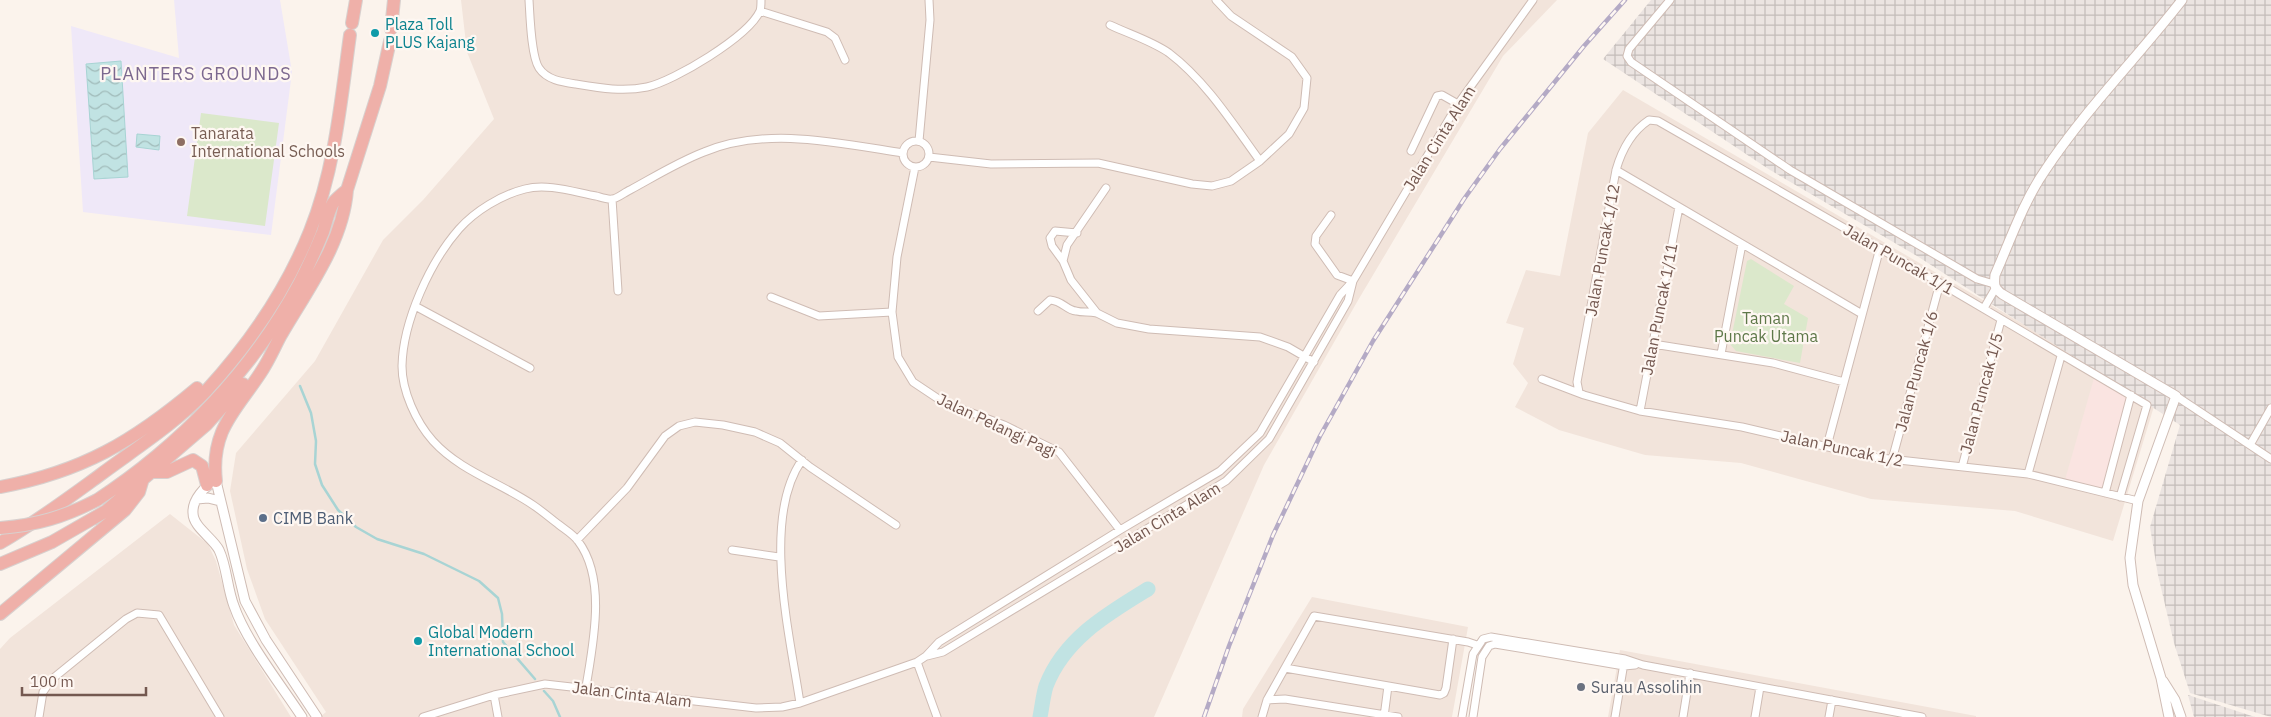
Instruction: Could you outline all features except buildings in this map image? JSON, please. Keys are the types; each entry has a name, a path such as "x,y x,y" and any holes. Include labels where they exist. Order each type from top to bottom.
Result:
{"highway":[{"path":"0,543 52,511 140,446 205,392 262,322 289,279 311,230 325,186 356,0"},
{"path":"211,483 219,435 263,368 310,288 346,208 347,190 378,95 390,35 394,0"},
{"path":"0,528 46,522 74,512 97,500 129,479 187,430 218,397 273,328 300,282 334,203 347,190"},
{"path":"0,564 52,542 106,511 206,425 230,400 281,335"},
{"path":"0,487 53,475 93,460 173,408 235,356"},
{"path":"0,614 125,510 139,492 148,476 167,472 193,460 202,466 211,483"}],"street":[{"path":"529,0 535,60 546,76 558,81 624,90 649,86 681,73 714,53 744,31 760,11 761,0"},
{"path":"919,141 930,20 929,0"},
{"path":"929,157 991,164 1098,163 1192,184 1212,186 1231,181 1260,161 1289,134 1304,108 1307,78 1292,57 1231,16 1216,0"},
{"name":"Jalan Cinta Alam","path":"926,656 938,642 1120,530 1212,478 1251,442 1266,423 1340,295 1353,281 1458,104 1533,0"},
{"path":"1670,0 1629,49 1627,56 1631,62 1790,170 1977,279 1995,287 2176,396 2271,459"},
{"path":"1984,308 1995,287 1995,275 2043,172 2082,121 2182,0"},
{"path":"760,11 827,32 834,38 845,60"},
{"path":"1110,24 1168,53 1193,75 1218,104 1260,161"},
{"path":"1410,151 1438,96 1442,95 1458,104"},
{"name":"Jalan Puncak 1/12","path":"1579,392 1577,382 1616,170 1622,149 1640,125 1649,120"},
{"name":"Jalan Puncak 1/1","path":"1649,120 1658,121 1730,161 1940,282 2061,356 2147,405 2120,497"},
{"path":"586,687 594,636 596,590 587,560 577,540 533,505 453,459 433,441 418,421 407,394 402,368 406,334 415,306 444,249 460,228 483,209 506,196 527,188 551,188 612,200 702,152 729,143 778,138 848,144 903,153"},
{"path":"914,140 919,141 928,149 929,157 925,163 915,167 905,160 903,153 907,145 914,140"},
{"name":"Jalan Pelangi Pagi","path":"915,167 897,257 892,312 898,357 913,382 942,402 1004,425 1058,452 1120,530"},
{"path":"1616,170 1862,314"},
{"path":"1063,261 1067,244 1077,233 1106,188"},
{"path":"612,200 618,291"},
{"name":"Jalan Puncak 1/11","path":"1640,411 1679,207"},
{"path":"1331,215 1316,236 1315,244 1337,275 1353,281"},
{"path":"1077,233 1055,231 1050,238 1052,246 1063,261 1070,280 1096,313"},
{"path":"1721,354 1742,244"},
{"path":"1827,446 1880,248"},
{"name":"Jalan Cinta Alam","path":"423,717 494,695 544,684 586,687 756,708 782,707 800,704 916,662 926,656 943,652 1226,482 1269,439 1348,301 1353,281"},
{"name":"Jalan Puncak 1/6","path":"1892,460 1940,282"},
{"path":"771,297 819,316 892,312"},
{"path":"1038,311 1050,300 1060,300 1070,310 1077,312 1085,310 1117,323 1149,329 1260,337 1288,347 1314,362"},
{"path":"415,306 530,368"},
{"name":"Jalan Puncak 1/5","path":"1962,467 2001,320"},
{"path":"1652,344 1772,364 1844,382"},
{"path":"2028,474 2061,356"},
{"name":"Jalan Puncak 1/2","path":"1542,379 1584,395 1640,411 1742,427 1892,460 2028,474 2138,501"},
{"path":"2105,493 2131,395"},
{"path":"2169,717 2161,678 2133,585 2130,558 2138,501 2176,396"},
{"path":"2250,445 2271,408"},
{"path":"577,540 627,488 665,436 679,426 696,422 723,425 755,432 780,443 896,525"},
{"path":"800,704 779,556 788,487 795,469 802,460"},
{"path":"302,717 242,625 234,606 219,551 195,522 192,514 197,499 211,483 220,501 245,602 266,640 317,717"},
{"path":"197,499 208,498 220,501"},
{"path":"732,550 779,556"},
{"path":"39,717 43,692 51,680 126,619 137,614 159,615 220,717"},
{"path":"1262,717 1267,700 1307,624 1314,616 1453,639 1477,645"},
{"path":"1462,717 1473,654 1477,645 1483,639 1491,637 1624,663"},
{"path":"1285,668 1434,694 1444,693 1453,639"},
{"path":"1472,717 1482,657 1489,646 1495,644 1690,673 1901,715 1922,717"},
{"path":"916,662 937,717"},
{"path":"1614,717 1624,663"},
{"path":"1683,717 1690,673"},
{"path":"2161,678 2175,700 2181,717"},
{"path":"1384,716 1388,686"},
{"path":"1755,717 1760,687"},
{"path":"494,695 498,717"},
{"path":"1267,700 1285,699 1398,717"},
{"path":"1829,717 1832,700"}],"shaded area":[{"name":"Tanarata International Schools","path":"174,0 280,0 292,72 271,235 83,212 71,26 179,58"},
{"path":"461,0 1557,0 1503,56 1357,302 1264,465 1154,717 320,717 326,712 265,619 247,569 230,491 236,453 315,361 383,240 423,200 494,119 467,52"},
{"path":"1651,0 2271,0 2271,717 2190,693 2174,643 2158,575 2150,527 2180,425 1917,256 1770,170 1603,59"},
{"path":"1623,90 2155,403 2113,541 2015,511 1871,499 1741,463 1645,455 1559,430 1515,407 1528,383 1513,364 1524,328 1506,323 1526,270 1560,276 1588,133"},
{"path":"2094,378 2128,397 2103,489 2065,480"},
{"path":"170,514 208,544 216,561 234,625 291,717 0,717 0,649 10,638"},
{"path":"1312,597 1468,627 1452,717 1242,717 1243,709"},
{"path":"1620,650 1976,716 1976,717 1608,717"},
{"path":"2188,695 2255,717 2194,717"}],"green space":[{"path":"201,113 279,123 265,226 187,216"},
{"name":"Taman Puncak Utama","path":"1751,259 1794,286 1784,304 1808,318 1800,363 1736,351 1730,344 1747,261"}],"water":[{"path":"121,61 128,177 94,179 86,64"},
{"path":"137,134 160,136 159,150 136,147"}],"waterway":[{"path":"300,386 311,413 316,441 315,464 322,485 338,510 356,527 377,539 424,554 479,581 498,598 502,614 503,642 535,679"},
{"path":"1040,717 1046,686 1054,669 1075,641 1102,618 1148,589"},
{"path":"544,691 553,701 560,717"}],"railway":[{"path":"1204,717 1229,646 1273,535 1320,436 1373,341 1464,199 1500,149 1584,46 1625,0"}],"place":[{"name":"Plaza Toll PLUS Kajang","path":"375,33"},
{"name":"Tanarata International Schools","path":"181,142"},
{"name":"CIMB Bank","path":"263,518"},
{"name":"Global Modern International School","path":"418,641"},
{"name":"Surau Assolihin","path":"1581,687"}],"district":[{"name":"PLANTERS GROUNDS","path":"196,74"}]}
